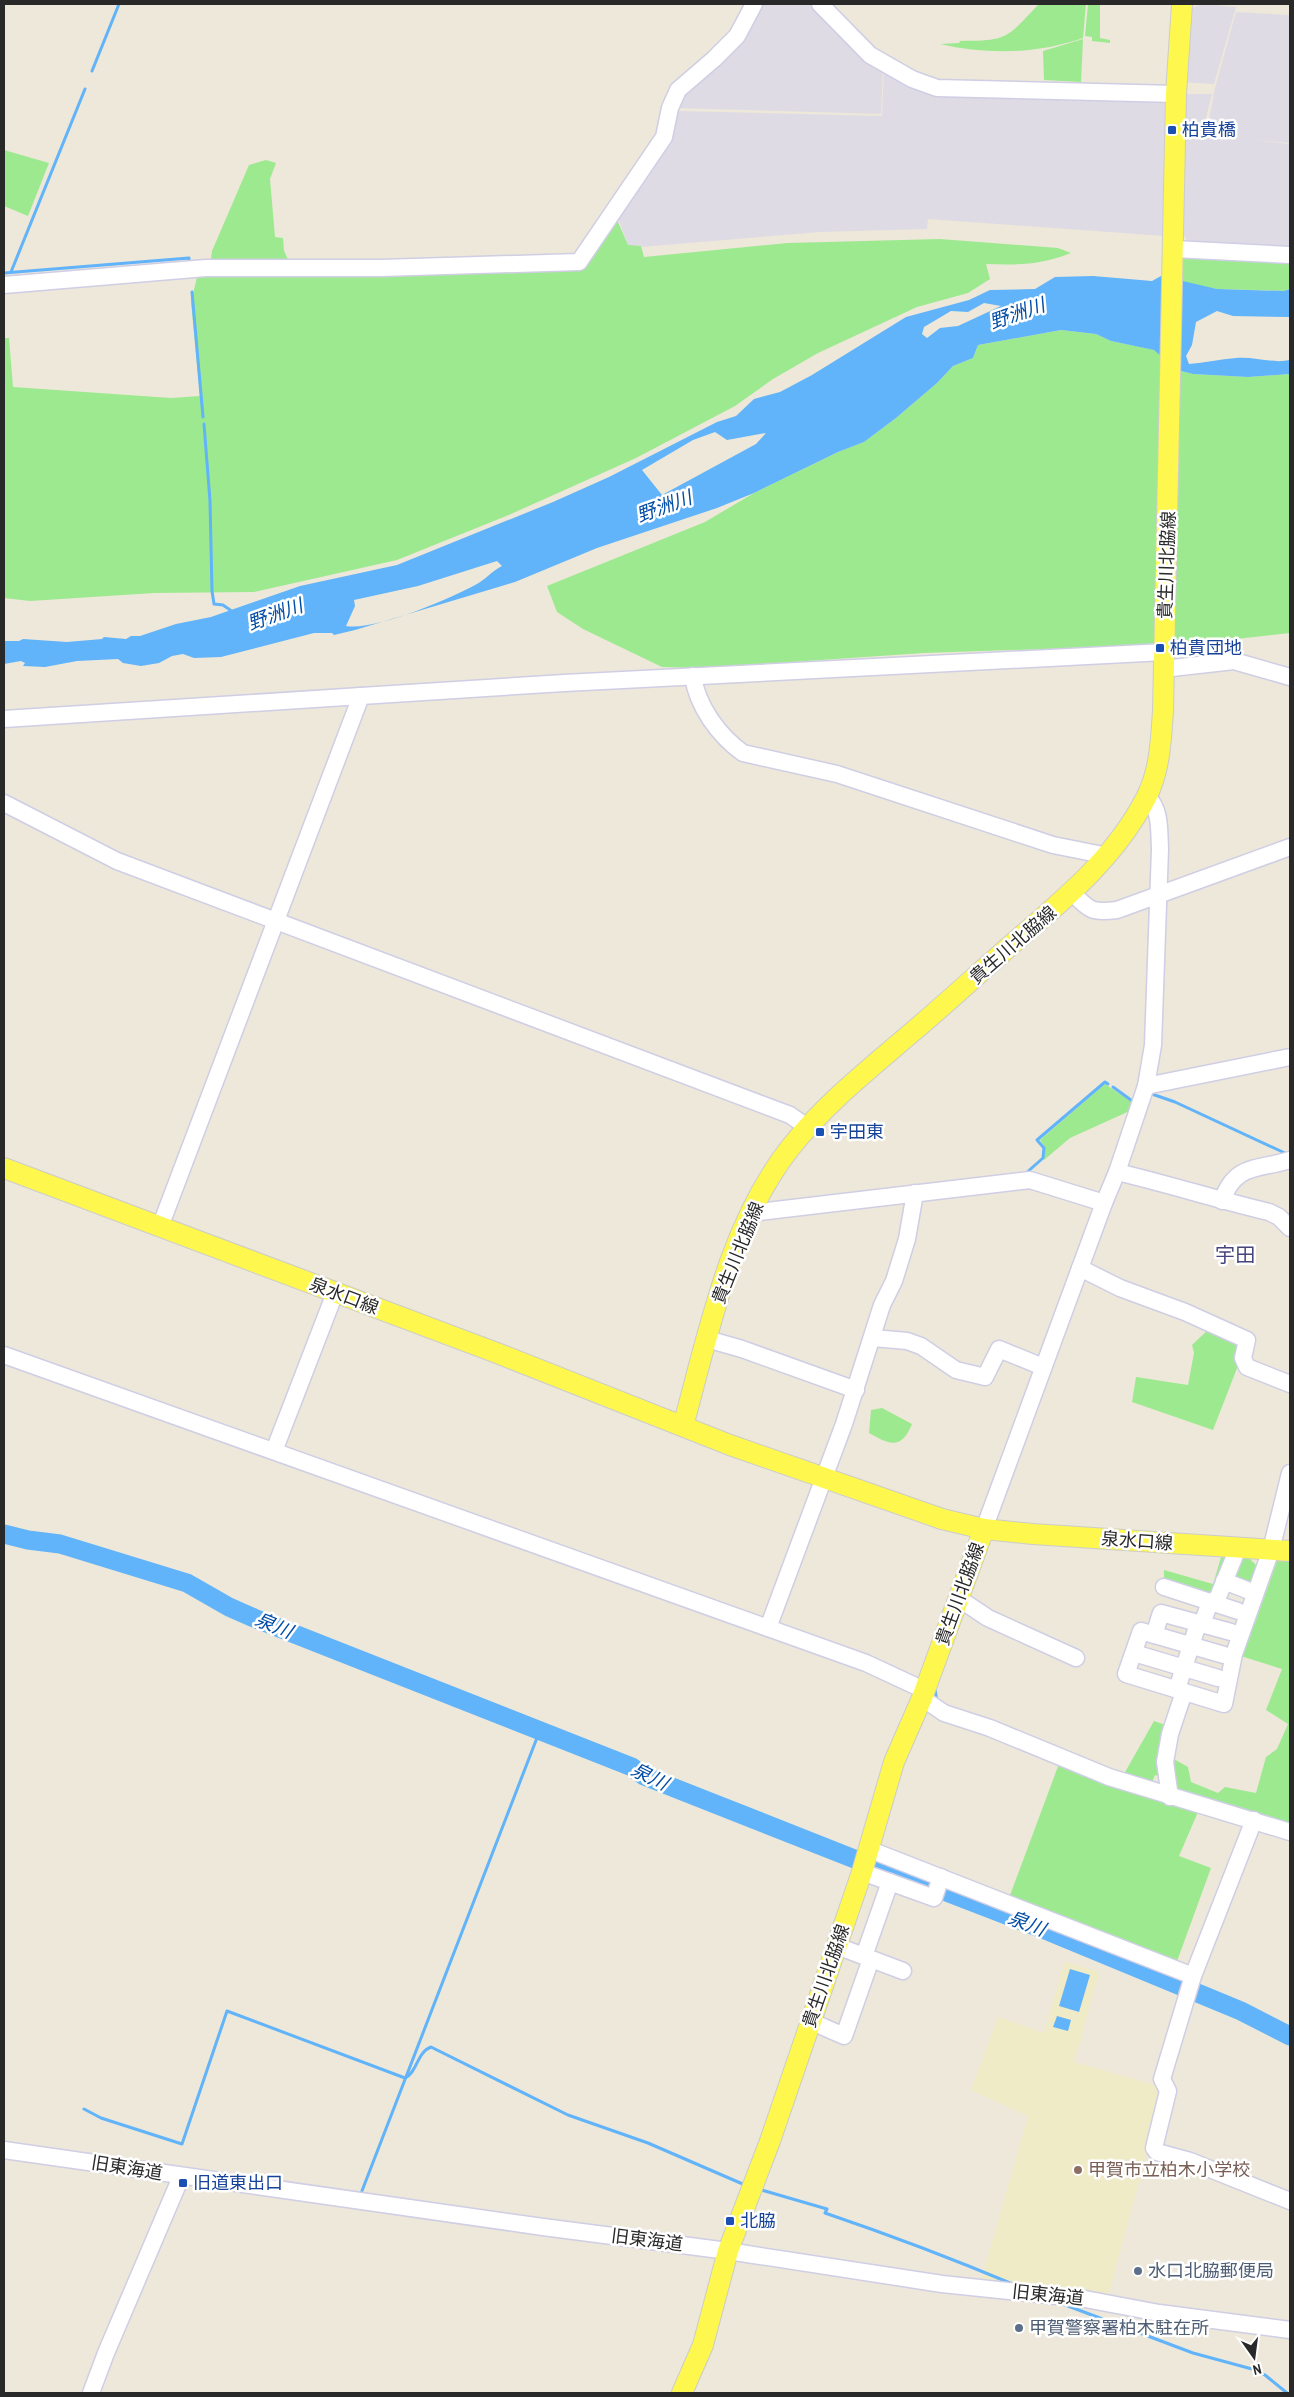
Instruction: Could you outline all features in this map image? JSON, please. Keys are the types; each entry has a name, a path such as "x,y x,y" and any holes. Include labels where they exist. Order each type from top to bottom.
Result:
{"main road":[{"name":"貴生川北脇線","path":"682,2393 703,2345 728,2251 770,2141 862,1872 894,1762 923,1694 984,1529 942,1519 824,1479 683,1426 721,1289 750,1213 772,1174 807,1128 834,1099 1073,892 1122,839 1147,796 1158,762 1161,744 1167,571 1176,94 1182,4"},
{"name":"泉水口線","path":"4,1168 683,1426"},
{"name":"泉水口線","path":"984,1529 1280,1551"}],"street":[{"path":"4,285 206,268 380,268 579,262 664,137 670,108 678,90 737,36 754,4"},
{"path":"820,4 870,55 925,86 937,88 1176,94"},
{"path":"1174,256 1290,255"},
{"path":"4,719 466,688 693,676 1164,661 1234,661 1290,677"},
{"path":"693,676 700,705 731,742 743,753 837,774 1053,845 1108,856"},
{"path":"160,1227 361,696"},
{"path":"984,1529 1117,1172 1146,1086 1153,1045 1159,896 1159,820 1154,803 1147,796"},
{"path":"4,803 117,861 790,1115 807,1128"},
{"path":"1073,892 1084,906 1097,912 1117,910 1290,848"},
{"path":"1146,1086 1290,1057"},
{"path":"1222,1201 1226,1190 1239,1173 1290,1160"},
{"path":"1117,1172 1269,1212 1279,1217 1290,1228"},
{"path":"750,1213 1030,1180 1104,1203"},
{"path":"768,1628 856,1390 882,1305 894,1281 907,1239 915,1193"},
{"path":"1080,1268 1120,1288 1185,1312 1247,1340 1243,1358 1247,1366 1290,1384"},
{"path":"274,1452 335,1293"},
{"path":"873,1338 907,1341 921,1346 956,1370 985,1377 999,1349 1043,1367"},
{"path":"707,1339 742,1349 856,1390"},
{"path":"4,1355 866,1663 923,1694 944,1712 1109,1776 1170,1797 1290,1832"},
{"path":"1224,1655 1141,1631 1126,1674 1224,1704 1234,1654 1280,1551 1290,1474"},
{"path":"1170,1797 1165,1762 1184,1668 1197,1627 1201,1624 1211,1602 1218,1596 1238,1548"},
{"path":"1224,1581 1247,1590"},
{"path":"1164,1587 1238,1611"},
{"path":"958,1598 988,1618 1076,1658"},
{"path":"1154,1635 1161,1613 1231,1632"},
{"path":"1134,1653 1218,1678"},
{"path":"1254,1820 1191,1986 1162,2079 1168,2090 1154,2148 1157,2152 1190,2161 1290,2201"},
{"path":"868,1849 941,1877 1191,1986"},
{"path":"862,1872 934,1898 941,1877"},
{"path":"810,2021 844,2036 890,1882"},
{"path":"837,1946 903,1971"},
{"name":"旧東海道","path":"4,2150 181,2177 728,2251 942,2284 1085,2299 1159,2312 1290,2330"},
{"path":"91,2393 106,2353 181,2177"}],"shaded area":[{"path":"758,4 812,4 883,69 881,114 674,108"},
{"path":"1202,4 1236,7 1214,84 1181,82 1187,10"},
{"path":"1236,12 1290,15 1290,143 1254,140 1290,144 1290,247 1211,244 1187,240 1179,229 1186,94 1212,94 1202,134 1206,135 1215,88"},
{"path":"884,69 912,84 1168,101 1164,236 928,219 927,229 820,232 629,248 618,218 636,194 652,164 673,140 678,111 882,116"},
{"name":"甲賀市立柏木小学校","path":"1065,1962 1099,1972 1074,2062 1161,2087 1163,2093 1108,2296 981,2282 1028,2116 971,2090 998,2017 1044,2033"}],"green space":[{"path":"1039,4 1086,4 1083,38 1048,47 1012,51 976,50 940,44 989,40 1006,35 1013,31"},
{"path":"1088,4 1100,4 1100,38 1110,40 1110,43 1092,41 1092,37 1085,36"},
{"path":"1083,39 1081,82 1044,80 1043,51"},
{"path":"4,150 49,163 28,216 4,206"},
{"path":"266,160 276,163 270,179 275,237 283,238 284,251 291,266 580,263 591,259 589,252 613,221 618,222 628,245 641,246 644,257 788,243 940,239 1058,248 1071,253 1050,260 1029,263 986,264 990,279 968,293 917,307 818,353 773,379 735,406 636,458 511,514 397,560 254,592 154,593 30,601 4,598 4,338 9,338 13,387 171,398 200,396 191,302 198,273 216,266 211,259 212,251 249,165"},
{"path":"1190,256 1290,261 1290,288 1285,291 1217,289 1178,282 1182,260"},
{"path":"1061,330 1096,334 1111,341 1155,350 1177,370 1193,374 1248,377 1290,374 1290,633 1190,644 924,653 702,668 662,667 583,629 557,612 547,586 705,522 754,493 838,452 864,442 937,383 953,366 973,358 978,345"},
{"path":"1105,1084 1133,1103 1134,1109 1070,1138 1044,1160 1045,1147 1040,1140"},
{"path":"1210,1328 1242,1344 1239,1363 1213,1430 1132,1402 1136,1377 1188,1385 1194,1353 1192,1345"},
{"path":"882,1408 912,1424 908,1433 899,1442 888,1442 869,1433 871,1410"},
{"path":"1223,1551 1246,1555 1260,1569 1256,1585 1236,1576 1220,1598 1164,1582 1164,1570 1213,1584"},
{"path":"1278,1558 1290,1559 1290,1828 1175,1794 1171,1780 1155,1775 1151,1785 1124,1774 1154,1721 1171,1727 1172,1758 1188,1767 1191,1782 1218,1793 1225,1787 1256,1793 1266,1757 1277,1749 1288,1724 1266,1710 1282,1669 1231,1653 1237,1627 1255,1623"},
{"path":"1060,1761 1198,1812 1179,1856 1211,1868 1176,1964 1009,1898"}],"water":[{"name":"野洲川","path":"1093,276 1152,281 1161,276 1217,289 1284,291 1290,289 1290,317 1233,316 1217,311 1196,322 1192,345 1186,356 1189,364 1243,358 1276,361 1290,360 1290,374 1248,377 1193,374 1177,370 1154,350 1111,341 1096,334 1061,330 978,345 973,358 953,366 937,383 864,442 838,452 754,493 717,508 597,548 515,582 402,616 449,598 477,584 502,566 497,561 418,586 354,600 355,606 346,626 375,624 334,635 332,633 314,633 221,657 194,658 183,654 172,656 159,663 141,666 123,663 118,659 77,661 45,667 23,666 25,663 21,661 4,664 4,641 19,641 23,639 67,642 102,639 104,637 126,639 176,624 211,617 300,586 397,565 553,502 609,477 717,422 736,416 754,399 780,392 812,375 906,317 969,300 990,290 1035,289 1055,277","holes":["984,303 1001,306 958,326 940,328 927,338 922,334 924,327 951,311 968,312","715,432 727,440 766,433 756,444 662,495 642,470 693,440"]},
{"path":"1070,1969 1090,1975 1079,2012 1059,2006"},
{"path":"1057,2016 1071,2020 1068,2031 1053,2027"}],"waterway":[{"path":"92,71 119,4"},
{"path":"11,272 85,89"},
{"path":"4,273 189,258 189,260"},
{"path":"192,292 203,417"},
{"path":"204,424 210,501 214,604 223,605 233,612"},
{"path":"1025,1174 1043,1158 1044,1148 1037,1140 1105,1082 1108,1084"},
{"path":"1113,1087 1135,1103"},
{"path":"1149,1093 1175,1102 1287,1154"},
{"name":"泉川","path":"4,1534 28,1540 60,1544 187,1583 229,1607 254,1618 632,1767 644,1776 857,1860 915,1880 1050,1932 1241,2011 1290,2036"},
{"path":"933,1689 935,1690 937,1701"},
{"path":"360,2196 540,1730"},
{"path":"84,2109 101,2118 182,2144 227,2011 405,2078"},
{"path":"405,2078 412,2072 423,2053 431,2047 568,2115 648,2143 745,2185"},
{"path":"758,2189 827,2209 825,2213 1015,2285"},
{"path":"1060,2303 1193,2353 1252,2369 1265,2375 1287,2393"}],"place":[{"name":"柏貴橋","path":"1172,130"},
{"name":"柏貴団地","path":"1160,648"},
{"name":"宇田東","path":"820,1132"},
{"name":"甲賀市立柏木小学校","path":"1078,2170"},
{"name":"旧道東出口","path":"183,2183"},
{"name":"北脇","path":"730,2221"},
{"name":"水口北脇郵便局","path":"1138,2271"},
{"name":"甲賀警察署柏木駐在所","path":"1019,2328"}],"district":[{"name":"宇田","path":"1235,1255"}]}
